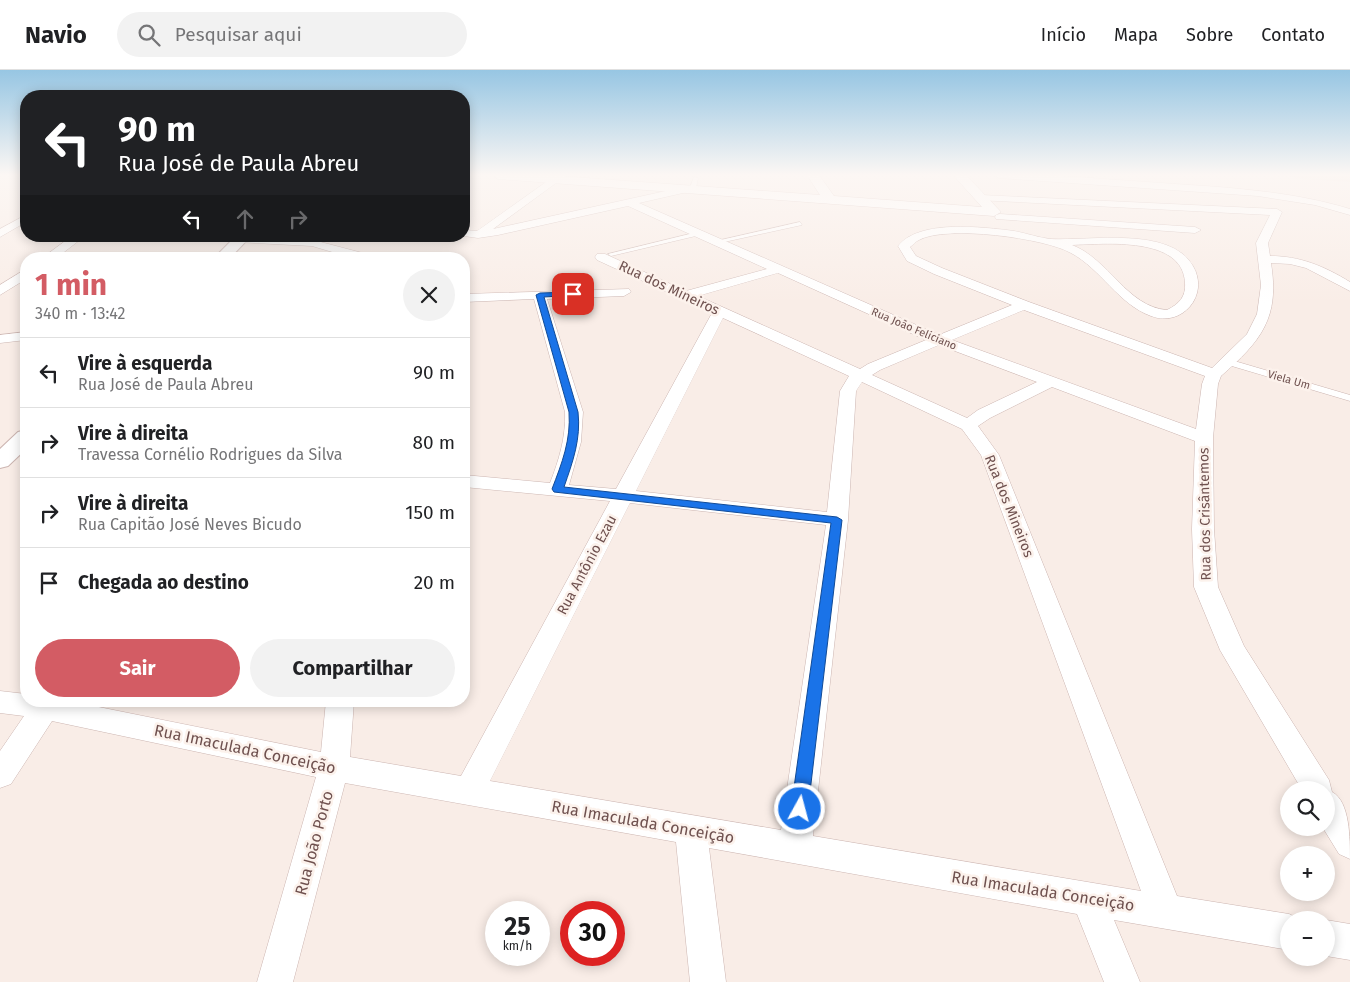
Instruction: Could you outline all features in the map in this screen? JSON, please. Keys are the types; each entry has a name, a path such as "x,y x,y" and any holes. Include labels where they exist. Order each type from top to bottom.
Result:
{"street":[{"path":"478,235 502,218"},
{"path":"470,234 478,235 498,232 564,218"},
{"name":"Rua João Feliciano","path":"662,218 776,270 938,340 1204,438"},
{"path":"1001,218 1018,235"},
{"path":"1041,218 1196,230"},
{"path":"1050,242 1142,244 1168,250 1179,256 1188,267 1193,285 1189,300 1176,313 1167,315 1145,310 1087,257 1074,249 1018,235 962,230 930,232 911,238 904,246 911,258 919,263 1024,305 1221,368 1253,336 1264,314 1268,284 1262,243 1274,218"},
{"path":"0,234 20,222"},
{"path":"57,252 71,242"},
{"path":"227,252 238,242"},
{"path":"299,242 313,243 345,252"},
{"name":"Rua dos Mineiros","path":"606,255 718,312 968,425 990,455 1166,911"},
{"path":"1265,259 1290,260 1311,265 1350,288"},
{"path":"684,296 776,270"},
{"path":"0,291 20,277"},
{"path":"470,298 624,292"},
{"path":"540,295 574,412 575,429 572,449 558,489"},
{"path":"795,848 837,520 848,391 853,381 874,367 1024,305"},
{"name":"Rua Antônio Ezau","path":"468,791 718,312"},
{"path":"0,339 20,337"},
{"name":"Rua dos Crisântemos","path":"1221,368 1210,384 1204,438 1203,529 1206,587 1233,650 1313,781"},
{"path":"968,425 1050,382"},
{"path":"0,462 20,443"},
{"path":"470,482 558,489 837,520"},
{"name":"Rua Imaculada Conceição","path":"0,702 20,703"},
{"path":"0,775 47,707"},
{"name":"Rua Imaculada Conceição","path":"57,707 334,768 1088,900 1280,930"},
{"name":"Rua João Porto","path":"275,982 334,768 339,707"},
{"path":"1335,819 1350,843"},
{"path":"691,830 708,982"},
{"path":"1088,900 1122,982"},
{"path":"1335,940 1350,942"}],"lane":[{"path":"715,242 800,224"},
{"path":"606,255 698,234"},
{"name":"Viela Um","path":"1221,368 1350,398"}],"route":[{"path":"573,294 540,295 574,412 575,429 572,449 558,489 837,520 800,809"}]}
